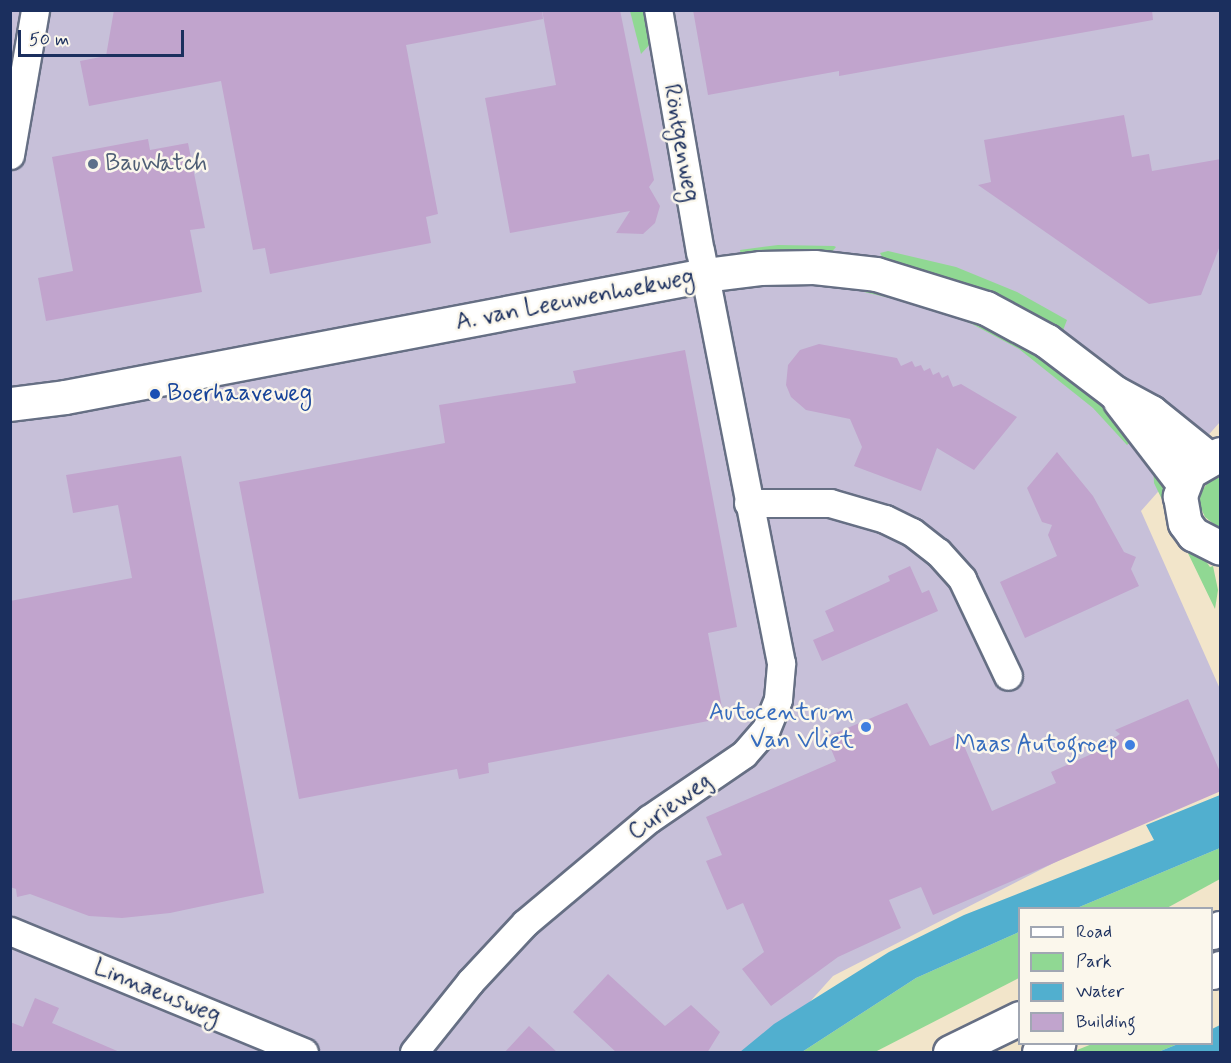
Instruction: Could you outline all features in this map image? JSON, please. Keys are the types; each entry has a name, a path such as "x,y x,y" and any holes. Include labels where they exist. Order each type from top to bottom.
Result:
{"street":[{"path":"10,155 35,10"},
{"name":"Röntgenweg","path":"658,10 705,275"},
{"name":"A. van Leeuwenhoekweg","path":"10,404 65,397 705,275 760,268 814,267 876,274 921,285 959,297 1017,323 1047,341 1114,393 1151,412 1214,456"},
{"name":"Curieweg","path":"414,1053 470,982 525,923 649,819 744,754 766,729 778,699 781,663 705,275"},
{"name":"A. van Leeuwenhoekweg","path":"1114,393 1183,483"},
{"path":"1214,456 1189,472 1180,496 1185,523 1193,534 1219,551"},
{"path":"748,502 830,503 885,519 912,532 938,552 962,579 1008,676"},
{"name":"Linnaeusweg","path":"10,931 304,1053"},
{"path":"950,1053 1018,1019"},
{"path":"1039,1053 1056,1045"}],"shaded area":[{"path":"10,11 1220,11 1220,422 1141,511 1220,689 1220,778 833,976 765,1052 11,1052"}],"green space":[{"path":"630,11 642,11 647,16 652,42 641,54"},
{"path":"778,245 836,247 828,256 741,255 740,250"},
{"path":"888,251 956,267 1017,292 1067,320 1062,333 884,260 880,253"},
{"path":"865,284 895,290 1016,337 1088,387 1136,437 1127,445 1093,408 1019,349 972,324 928,307 864,292"},
{"path":"1153,465 1203,557 1210,567 1213,566 1218,590 1215,609 1154,483"},
{"path":"1212,477 1220,478 1220,529 1205,517 1199,504 1201,492"},
{"path":"1220,848 1220,879 1169,907 1079,907"},
{"path":"1018,932 1018,979 875,1052 802,1052 916,978"},
{"path":"1090,1045 1176,1045 1158,1052 1072,1052"}],"water":[{"path":"1220,795 1220,848 1079,907 1018,907 1018,932 916,978 802,1052 740,1052 774,1024 889,952 964,915 1154,840 1146,825"},
{"path":"1220,1025 1220,1052 1158,1052 1176,1045 1213,1045 1213,1028"}],"building":[{"path":"114,10 542,10 543,19 406,45 438,214 426,217 431,243 270,274 265,248 253,250 221,81 89,106 80,61 106,56"},
{"path":"542,10 620,10 654,180 649,187 660,206 655,223 643,234 616,233 630,211 510,233 485,98 556,85"},
{"path":"693,10 1152,10 1153,20 839,76 839,71 708,95"},
{"path":"1124,115 1132,157 1149,154 1152,171 1221,159 1221,243 1201,295 1149,304 978,185 991,182 984,140"},
{"path":"148,139 150,150 188,143 205,228 190,230 202,292 46,321 38,278 73,271 52,157"},
{"path":"819,344 897,358 901,366 912,361 915,367 921,365 924,371 930,368 933,375 939,372 942,378 948,375 953,387 961,384 1017,417 974,470 937,448 921,491 854,466 862,447 850,419 806,410 791,397 786,385 788,365 800,350"},
{"path":"685,350 737,627 708,633 724,718 488,763 489,773 459,779 457,769 299,799 239,482 445,443 439,405 576,383 573,371"},
{"path":"1057,452 1093,496 1124,552 1136,557 1131,569 1139,586 1025,638 1000,582 1057,556 1048,535 1052,525 1042,522 1027,488"},
{"path":"181,456 264,893 170,913 122,918 89,916 30,894 17,897 16,889 10,887 10,601 132,578 118,505 73,513 66,475"},
{"path":"910,566 922,593 929,590 938,611 822,661 813,640 834,631 825,611 890,581 888,576"},
{"path":"1188,699 1221,774 1221,791 933,915 921,887 889,900 901,928 838,957 771,1006 742,969 764,952 743,903 727,910 706,861 722,855 706,817 836,761 826,737 907,703 930,746 959,734 992,811 1056,783 1051,772 1103,749 1102,746 1120,734 1115,730"},
{"path":"608,974 665,1026 691,1005 720,1032 707,1053 617,1053 573,1012"},
{"path":"35,998 59,1008 52,1023 122,1053 10,1053 10,1022 23,1027"},
{"path":"529,1026 558,1053 504,1053"}],"place":[{"name":"BauWatch","path":"93,164"},
{"name":"Boerhaaveweg","path":"155,394"},
{"name":"Autocentrum Van Vliet","path":"866,727"},
{"name":"Maas Autogroep","path":"1130,745"}]}
